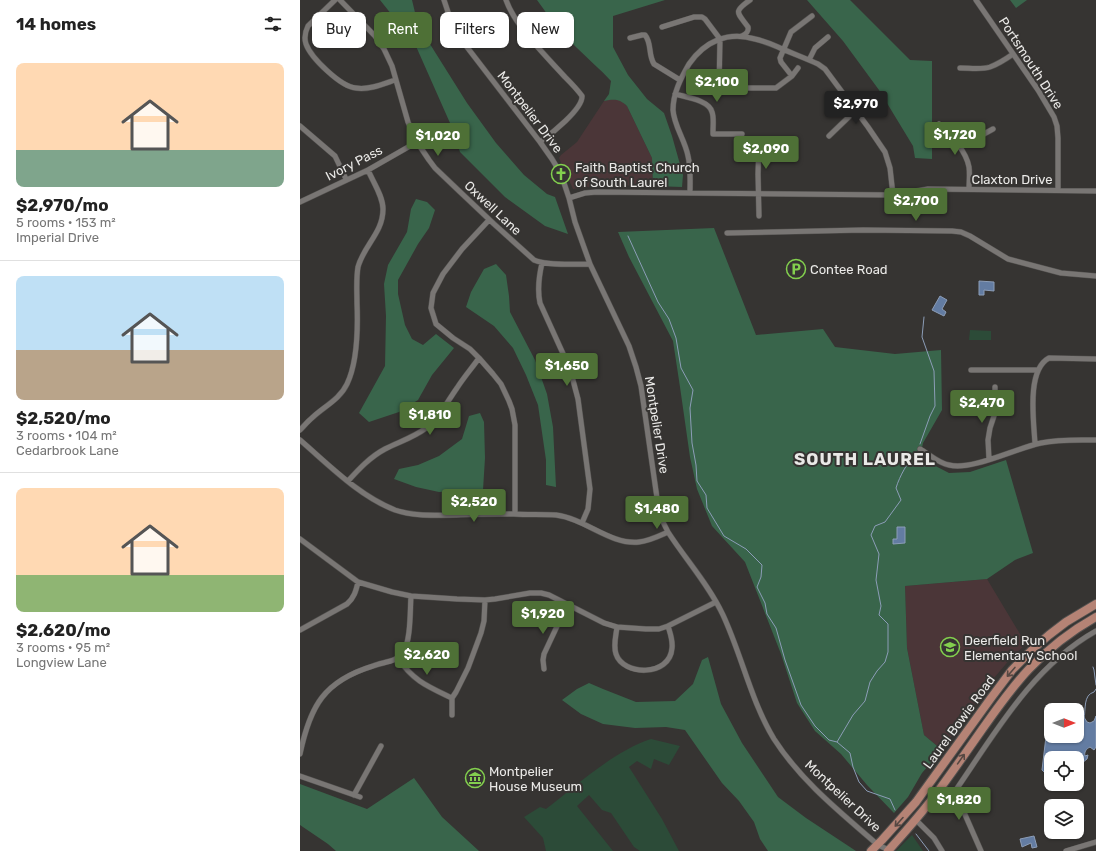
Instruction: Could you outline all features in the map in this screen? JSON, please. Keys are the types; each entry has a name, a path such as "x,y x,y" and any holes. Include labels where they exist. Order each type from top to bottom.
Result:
{"main road":[{"name":"Laurel Bowie Road","path":"871,851 913,806 955,746 1012,670 1049,635 1066,622 1096,604"},
{"name":"Laurel Bowie Road","path":"888,851 916,820 1008,693 1030,668 1064,637 1096,617"},
{"path":"955,746 965,744 981,722 989,720"}],"street":[{"path":"335,0 308,26 305,38 309,50 334,77 348,86 355,88 367,88 395,80"},
{"name":"Oxwell Lane","path":"340,0 375,36 384,49 392,66 403,109 417,142 435,168 489,220 536,261 542,263 590,264"},
{"name":"Montpelier Drive","path":"444,0 453,27 460,38 540,142 561,174 575,222 590,264 629,346 636,367 641,386 657,498 663,522 668,532 716,602 728,627 760,711 775,739 792,763 814,789 878,845 888,851"},
{"path":"506,0 510,12 514,18 534,43 582,96 581,102 571,114 540,142"},
{"path":"742,36 748,32 749,29 738,14 738,11 739,8 750,0"},
{"name":"Portsmouth Drive","path":"976,0 1048,106 1056,121 1058,138 1058,190"},
{"path":"792,76 780,61 783,49 791,32 812,16"},
{"path":"662,27 694,17 702,17 705,19 720,39 719,88"},
{"path":"630,38 645,35 647,38 651,60 654,64 680,80"},
{"path":"690,193 688,156 674,115 675,94 680,80 692,60 699,52 708,45 720,39 742,36 783,49 818,64 825,69 834,79 884,152 890,168 893,195"},
{"path":"809,60 815,48 828,37"},
{"path":"960,68 989,68 1013,54"},
{"path":"744,88 776,88 792,76 798,68"},
{"path":"675,94 703,102 712,109 713,134 742,134"},
{"path":"829,136 856,110"},
{"path":"939,124 960,147 966,157 969,166 969,189"},
{"path":"300,126 335,156 346,179"},
{"path":"960,147 994,129"},
{"path":"760,216 759,143 762,140 791,139"},
{"name":"Ivory Pass","path":"300,202 346,179 368,170 417,142"},
{"path":"300,430 312,417 338,397 347,386 353,369 357,334 358,271 366,248 378,230 383,210 382,200 368,170"},
{"name":"Claxton Drive","path":"569,198 585,193 597,192 893,195 928,189 1096,191"},
{"path":"489,220 462,249 443,274 433,293 431,308 436,324 453,338 470,348 493,374 501,384 512,409 514,425 515,514"},
{"path":"727,233 863,230 956,231 970,236 1008,259 1061,273 1096,276"},
{"path":"542,263 538,283 540,303 570,370 578,399 590,489 588,509 582,523"},
{"path":"348,481 375,455 419,433 432,423 447,405 479,358"},
{"path":"1035,444 1032,392 1038,370 1049,358 1096,359"},
{"path":"971,370 1038,370"},
{"path":"989,459 988,440 996,404 995,387"},
{"path":"300,440 348,481 368,495 384,505 405,513 427,515 541,514 559,516 582,523 610,537 626,542 644,541 668,532"},
{"path":"920,449 941,462 952,466 968,466 1035,444 1054,440 1096,440"},
{"path":"301,542 358,582 392,592 411,596 484,600 524,594 545,594 617,627 659,629 716,602"},
{"path":"300,630 347,604 354,596 358,582"},
{"path":"300,754 303,738 310,718 317,703 326,692 337,682 351,674 398,658 403,652 407,641 411,596"},
{"path":"452,715 452,698 468,668 481,633 484,621 484,600"},
{"path":"544,669 544,654 567,605"},
{"path":"617,627 614,646 618,659 628,667 649,670 662,666 670,656 672,643 668,626"},
{"path":"950,797 1012,708 1031,684 1066,651 1096,631"},
{"path":"398,658 404,667 418,681 452,698"},
{"path":"354,795 381,746"},
{"path":"300,776 360,797"},
{"path":"938,791 950,797 963,810 981,851"},
{"path":"916,820 934,838 942,851"},
{"path":"1066,851 1096,842"}],"shaded area":[{"path":"612,99 621,100 627,106 652,158 653,186 603,185 573,189 559,158 577,142 604,101"},
{"path":"987,579 1026,644 1011,658 994,678 942,750 924,735 907,648 905,586"}],"green space":[{"path":"380,0 412,0 415,12 390,12"},
{"path":"537,0 665,0 613,16 613,47 628,75 647,99 664,113 683,175 682,187 653,186 652,158 627,106 617,100 604,101 609,94 611,81 574,45 574,12 546,12"},
{"path":"807,0 850,0 910,60 932,61 932,159 915,158 913,146 879,90 843,41"},
{"path":"1010,0 1027,0 1016,8"},
{"path":"432,47 467,103 496,143 524,175 547,194 555,197 568,234 545,226 505,197 460,152 450,123 417,48"},
{"path":"416,199 427,202 435,210 429,228 418,244 398,280 398,294 405,325 412,339 423,345 436,334 454,348 432,375 418,400 399,412 369,422 359,413 385,366 386,316 384,284 388,265 407,232 411,209"},
{"path":"714,228 756,335 823,329 835,347 895,354 941,350 942,410 923,443 920,458 949,473 970,472 1006,460 1033,553 1015,560 987,579 905,586 907,648 924,735 942,750 922,773 908,797 894,813 867,785 841,754 815,731 797,703 781,654 745,562 712,526 697,489 690,457 673,341 629,257 618,232"},
{"path":"496,264 506,275 510,312 535,360 547,394 553,427 556,487 546,485 546,460 538,405 513,348 494,326 466,307 471,292 484,269"},
{"path":"970,330 991,331 991,340 969,340"},
{"path":"480,413 484,422 485,458 483,490 439,492 416,487 394,479 399,469 418,465 439,456 462,439 469,416"},
{"path":"708,657 721,704 742,743 778,797 806,818 856,851 768,851 760,839 754,822 739,801 722,783 685,730 666,727 635,728 603,724 581,714 562,700 577,689 589,683 636,702 675,701 693,684 702,660"},
{"path":"651,739 680,746 669,765 654,759 651,769 637,761 629,767 662,819 679,851 640,851 634,847 611,813 602,810 589,795 577,806 613,851 546,851 543,838 524,817 540,807 546,809 583,779 610,760 637,744"},
{"path":"414,778 442,817 479,851 336,851 300,825 300,784 367,809"},
{"path":"912,835 923,851 896,851"}],"water":[{"path":"979,281 994,282 994,291 984,290 984,295 979,295"},
{"path":"940,296 947,300 942,309 946,312 944,316 932,310"},
{"path":"897,527 905,527 905,543 893,544 893,539 897,539"},
{"path":"1096,716 1096,747 1094,750 1090,747 1086,750 1085,756 1088,755 1087,759 1084,761 1084,751 1044,751 1045,743 1084,743 1084,717 1087,722 1090,723 1094,721"},
{"path":"1044,753 1044,772 1042,770"},
{"path":"1034,836 1037,847 1032,848 1031,843 1022,847 1020,839"}],"waterway":[{"path":"628,236 658,302 669,319 676,338 681,368 693,390 690,408 692,443 697,481 706,495 707,508 724,536 746,549 762,565 761,577 757,587 765,603 767,614 776,628 785,660 801,705 815,726 829,740 837,742"},
{"path":"920,444 935,406 934,371 922,337 924,317"},
{"path":"895,810 890,799 867,791 859,782 853,767 850,753 837,742 853,715 865,701 870,682 885,662 888,652 888,624 879,615 881,606 876,580 879,554 871,535 875,526 885,522 901,500 896,488 904,470 917,452"},
{"path":"1093,667 1096,685"},
{"path":"1084,719 1088,696 1096,689"},
{"path":"916,834 929,851"}],"place":[{"name":"Faith Baptist Church of South Laurel","path":"561,174"},
{"name":"Contee Road","path":"796,269"},
{"name":"Deerfield Run Elementary School","path":"950,647"},
{"name":"Montpelier House Museum","path":"475,778"}],"district":[{"name":"SOUTH LAUREL","path":"865,459"}]}
